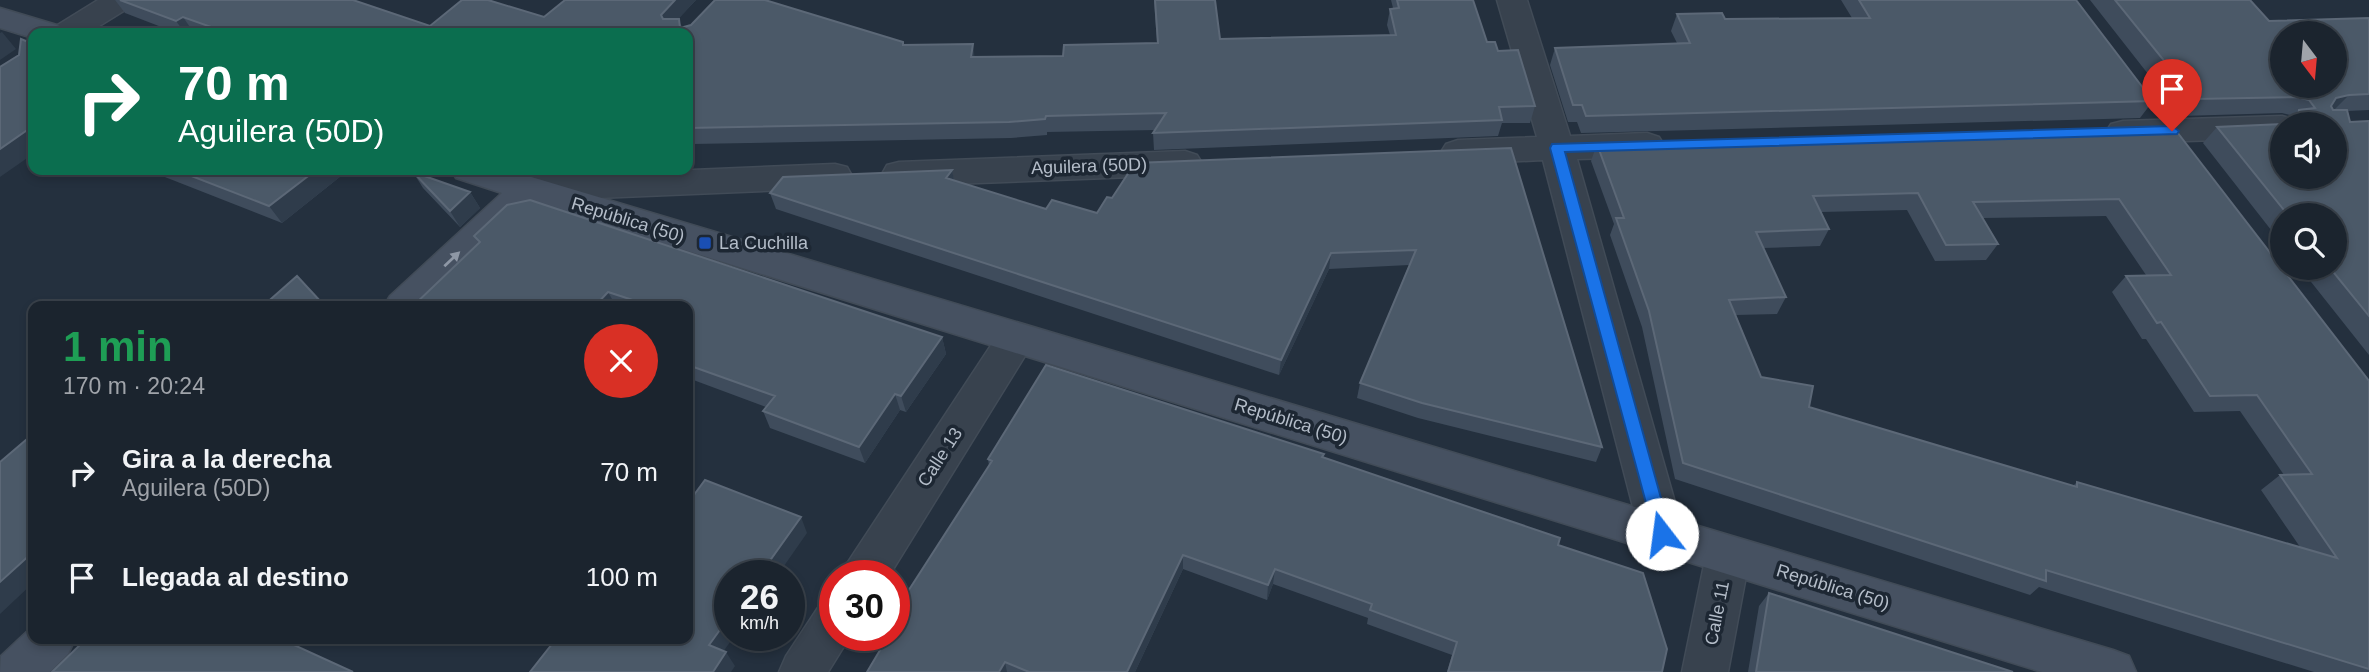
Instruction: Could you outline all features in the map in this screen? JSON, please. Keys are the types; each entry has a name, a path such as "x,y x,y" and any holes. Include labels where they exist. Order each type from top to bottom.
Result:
{"main road":[{"path":"0,18 32,28"},
{"name":"República (50)","path":"506,175 537,179 1017,338 2113,672"},
{"path":"408,301 537,179"},
{"path":"17,672 47,644"}],"street":[{"path":"75,28 119,0"},
{"path":"1511,0 1557,148 1662,534"},
{"path":"2147,98 2197,163"},
{"path":"2088,133 2270,127"},
{"path":"1432,153 1683,144"},
{"name":"Aguilera (50D)","path":"537,179 867,175 1223,161"},
{"name":"Calle 13","path":"874,560 1017,338"},
{"name":"Calle 11","path":"1705,672 1728,555"},
{"path":"802,672 819,646"}],"building":[{"path":"120,0 353,0 430,26 462,0 488,0 544,17 565,0 675,0 661,15 663,19 679,19 680,28 214,28 183,17 176,21"},
{"path":"715,0 765,0 903,42 903,45 973,44 971,57 1063,56 1064,45 1158,43 1155,0 1215,0 1220,39 1396,35 1390,9 1399,8 1397,0 1473,0 1487,42 1495,42 1498,51 1518,50 1535,106 1499,107 1502,120 1153,133 1166,113 1046,116 1045,119 693,128 693,28 680,28 691,25"},
{"path":"1859,0 2076,0 2153,101 1586,116 1582,105 1573,105 1555,48 1690,43 1677,14 1722,13 1725,19 1870,18"},
{"path":"2115,0 2250,0 2269,21 2369,18 2369,94 2347,95 2347,21 2270,21 2270,98 2195,99"},
{"path":"21,39 28,42 28,129 0,149 0,67 19,55"},
{"path":"2301,98 2336,98 2331,106 2333,110 2347,110 2350,122 2369,121 2369,316 2340,280 2347,280 2347,203 2278,203 2217,127 2270,125 2270,189 2347,189 2347,112 2299,112 2315,108 2309,100"},
{"path":"2174,128 2270,253 2270,280 2291,280 2369,381 2369,669 2046,570 2046,581 1683,463 1649,311 1616,218 1624,218 1597,144","holes":["1918,193 1946,245 1998,244 1973,202 2119,199 2171,275 2126,276 2157,323 2161,322 2210,396 2257,395 2312,474 2280,475 2337,558 2077,482 2077,487 1809,407 1813,386 1761,377 1729,300 1786,297 1756,232 1829,229 1813,196"]},
{"path":"1511,148 1602,447 1422,403 1360,383 1416,250 1331,253 1281,360 770,193 783,177 952,170 946,178 1046,209 1052,200 1097,213 1107,197 1112,198 1135,163"},
{"path":"189,175 309,175 269,206"},
{"path":"416,175 470,192 450,211"},
{"path":"530,200 942,337 901,396 895,394 859,447 763,411 775,396 693,367 693,301 636,301 608,292 600,301 418,301 480,242 474,236 507,205"},
{"path":"297,276 320,301 269,301"},
{"path":"1046,365 1324,454 1322,457 1560,538 1558,545 1643,573 1667,649 1662,672 1448,672 1457,642 1370,610 1372,604 1275,569 1268,585 1183,555 1127,672 1029,672 1005,662 999,672 867,672 879,651 910,651 910,588 992,461 988,459"},
{"path":"28,438 28,557 0,582 0,462"},
{"path":"705,480 801,517 770,560 714,560 714,638 709,645 714,647 714,651 726,652 713,672 530,672 552,644 693,644 693,496"},
{"path":"1769,593 2013,672 1756,672"},
{"path":"81,644 292,644 353,672 52,672"}],"place":[{"name":"La Cuchilla","path":"705,243"}],"route":[{"path":"1662,534 1557,148 2172,131"}]}
